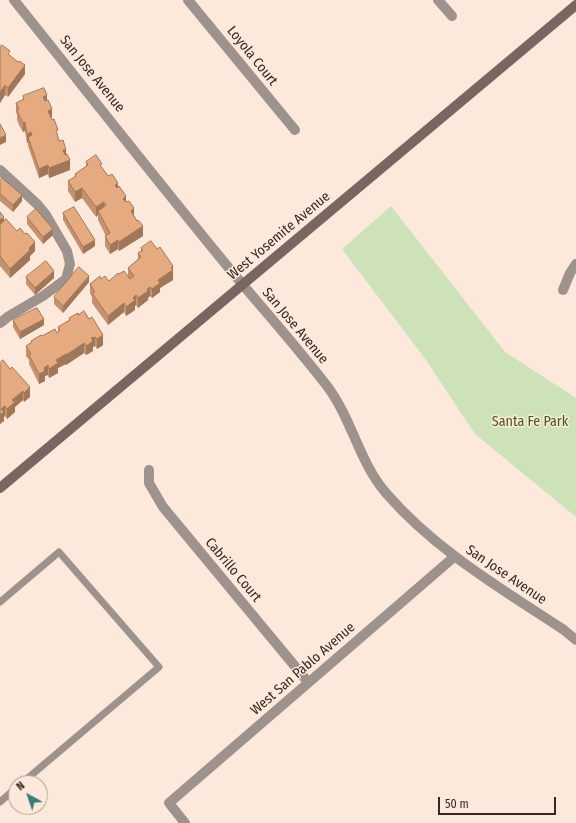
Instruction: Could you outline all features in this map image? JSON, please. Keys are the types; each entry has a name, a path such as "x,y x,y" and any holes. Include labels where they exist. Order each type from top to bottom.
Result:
{"main road":[{"name":"West Yosemite Avenue","path":"0,488 576,5"}],"street":[{"name":"San Jose Avenue","path":"14,0 243,285 328,388 349,425 364,461 386,494 422,530 454,557 564,630 576,640"},
{"name":"Loyola Court","path":"188,0 295,130"},
{"path":"438,0 452,16"},
{"path":"0,170 37,204 46,215 66,251 70,264 66,279 43,296 0,323"},
{"path":"563,290 570,273 576,264"},
{"name":"Cabrillo Court","path":"149,470 149,483 163,507 308,682"},
{"name":"West San Pablo Avenue","path":"185,823 168,803 454,557"}],"lane":[{"path":"0,602 59,552 159,667 31,775"},
{"path":"0,802 8,795"}],"green space":[{"name":"Santa Fe Park","path":"391,206 505,352 576,398 576,517 475,434 426,360 342,249"}],"building":[{"path":"2,45 10,51 8,54 18,62 19,61 25,65 8,88 5,85 0,93 0,47"},
{"path":"44,88 47,95 43,97 45,101 48,100 52,109 48,111 52,120 54,119 58,130 56,130 59,141 63,140 66,150 63,150 65,155 67,154 70,160 49,168 48,165 39,169 28,137 32,135 31,132 27,134 25,122 23,123 20,117 17,110 19,109 16,103 24,99 23,96"},
{"path":"0,124 6,135 0,138"},
{"path":"96,155 102,164 100,165 108,176 112,174 118,183 115,185 117,188 119,186 126,196 123,199 126,202 129,201 134,208 131,211 137,221 138,220 143,226 119,242 118,240 110,245 105,236 110,233 98,211 106,205 104,202 96,207 82,188 75,192 68,181 88,165 86,162"},
{"path":"2,178 22,195 13,205 0,194 0,180"},
{"path":"74,207 95,240 83,247 63,213"},
{"path":"36,209 53,229 43,237 27,217"},
{"path":"0,212 4,217 0,220"},
{"path":"6,219 17,231 20,228 35,242 29,248 30,250 10,269 0,256 0,225"},
{"path":"151,241 157,249 160,247 173,266 171,268 173,270 158,280 160,283 152,289 150,287 147,289 148,291 138,298 136,295 133,298 135,300 126,307 124,303 108,316 92,293 95,292 90,284 100,276 101,279 105,276 109,281 118,273 119,274 124,271 130,279 134,276 128,268 141,257 138,253 143,250 141,248"},
{"path":"46,261 54,271 35,288 26,277"},
{"path":"79,267 89,276 63,306 54,297"},
{"path":"37,308 44,319 20,332 13,320"},
{"path":"84,311 89,319 92,317 103,335 97,339 95,337 91,338 93,341 86,346 84,343 56,360 58,363 49,369 48,365 44,368 45,371 39,374 26,346 41,335 42,336 55,329 57,333 60,330 58,327 70,320 69,318"},
{"path":"3,360 10,369 12,367 30,387 24,393 23,391 12,400 15,402 7,409 5,406 1,409 4,412 0,415 0,363"}]}
